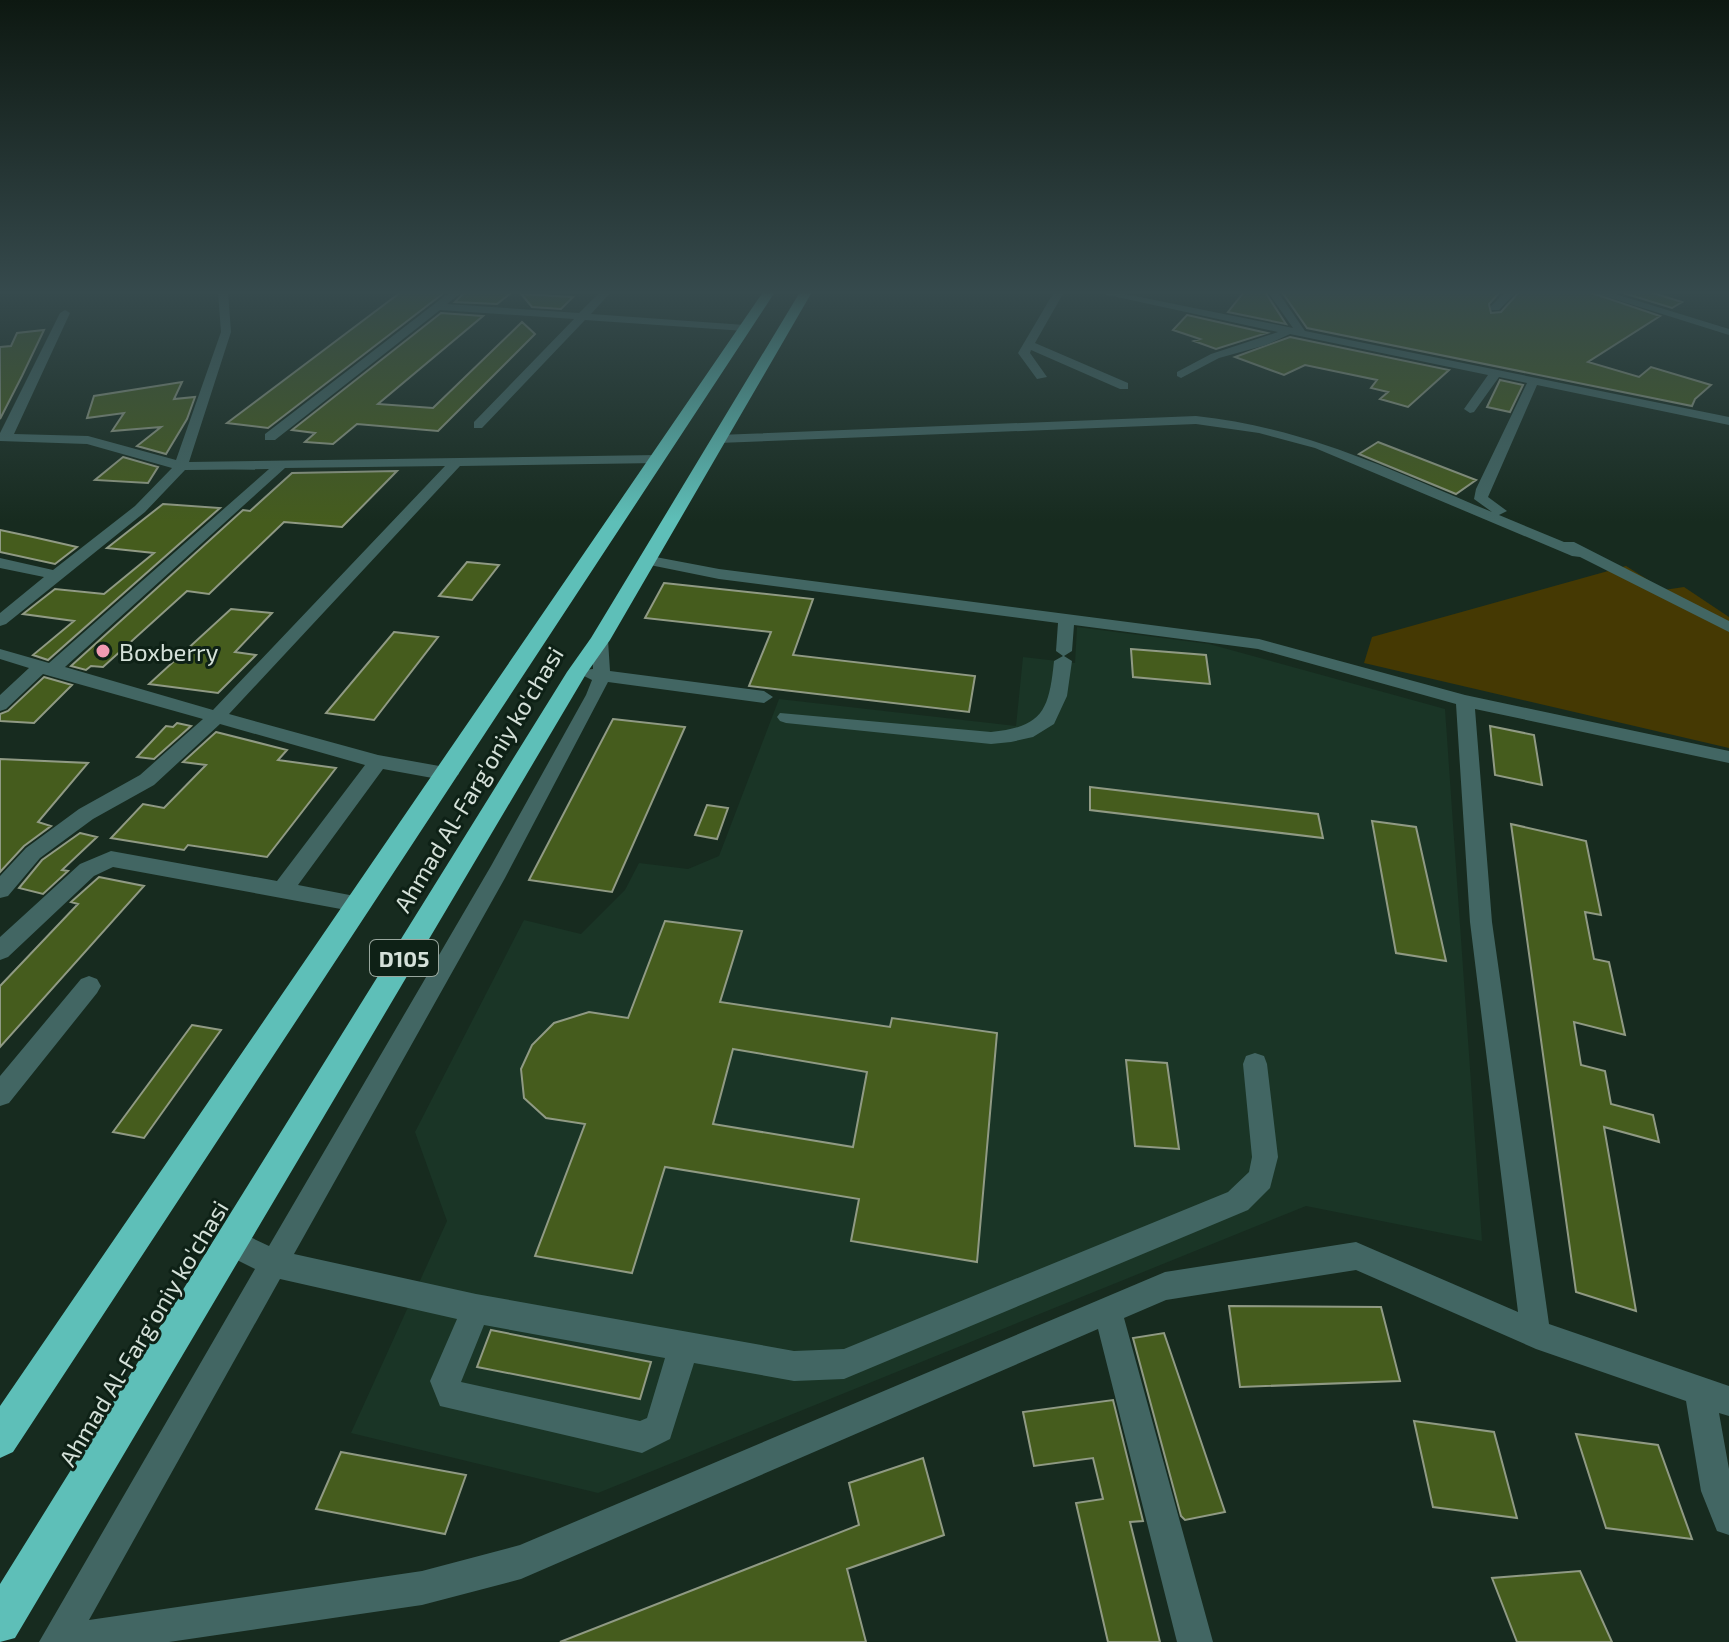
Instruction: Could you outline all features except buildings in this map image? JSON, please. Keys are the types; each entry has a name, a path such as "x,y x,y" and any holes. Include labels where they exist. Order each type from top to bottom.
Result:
{"highway":[{"name":"Ahmad Al-Farg'oniy ko'chasi","path":"4,1425 357,904 449,774 718,369"},
{"name":"Ahmad Al-Farg'oniy ko'chasi","path":"0,1623 589,673 600,640 760,369"}],"street":[{"path":"37,369 3,437 88,440 181,466 658,459"},
{"path":"0,621 140,509 181,466 214,369"},
{"path":"270,437 359,369"},
{"path":"478,425 532,369"},
{"path":"1035,369 1041,377"},
{"path":"1084,369 1124,386"},
{"path":"1181,374 1191,369"},
{"path":"1474,369 1729,421"},
{"path":"1470,409 1496,373"},
{"path":"1534,380 1481,499 1729,627"},
{"path":"718,439 1029,424 1221,422 1293,436 1320,445 1577,553"},
{"path":"0,890 33,853 86,814 147,780 216,717 455,463"},
{"path":"0,705 280,466"},
{"path":"645,560 719,574 1259,644 1465,701 1729,757"},
{"path":"0,563 56,575"},
{"path":"786,717 991,738 1019,737 1038,730 1052,717 1061,696 1066,621"},
{"path":"0,654 378,762 449,774"},
{"path":"57,1642 498,872 595,695 589,673 764,697"},
{"path":"1465,701 1481,922 1536,1334"},
{"path":"283,889 378,762"},
{"path":"0,951 87,870 111,859 357,904"},
{"path":"0,1095 89,986"},
{"path":"233,1243 274,1264 476,1309 794,1366 844,1364 1238,1201 1261,1179 1265,1157 1255,1064"},
{"path":"71,1642 97,1635 422,1588 521,1562 1165,1286 1356,1256 1536,1334 1729,1401"},
{"path":"476,1309 445,1381 451,1395 642,1437 659,1428 684,1346"},
{"path":"1108,1311 1195,1642"},
{"path":"1699,1390 1717,1491 1729,1519"}],"shaded area":[{"path":"1626,566 1664,590 1684,587 1729,617 1729,748 1364,663 1372,637"},
{"path":"1077,627 1209,644 1445,709 1482,1241 1306,1206 598,1493 351,1433 447,1221 415,1132 524,920 581,934 625,890 639,863 688,869 719,856 779,699 1016,726 1023,657 1075,663"}],"place":[{"name":"Boxberry","path":"103,651"}]}
